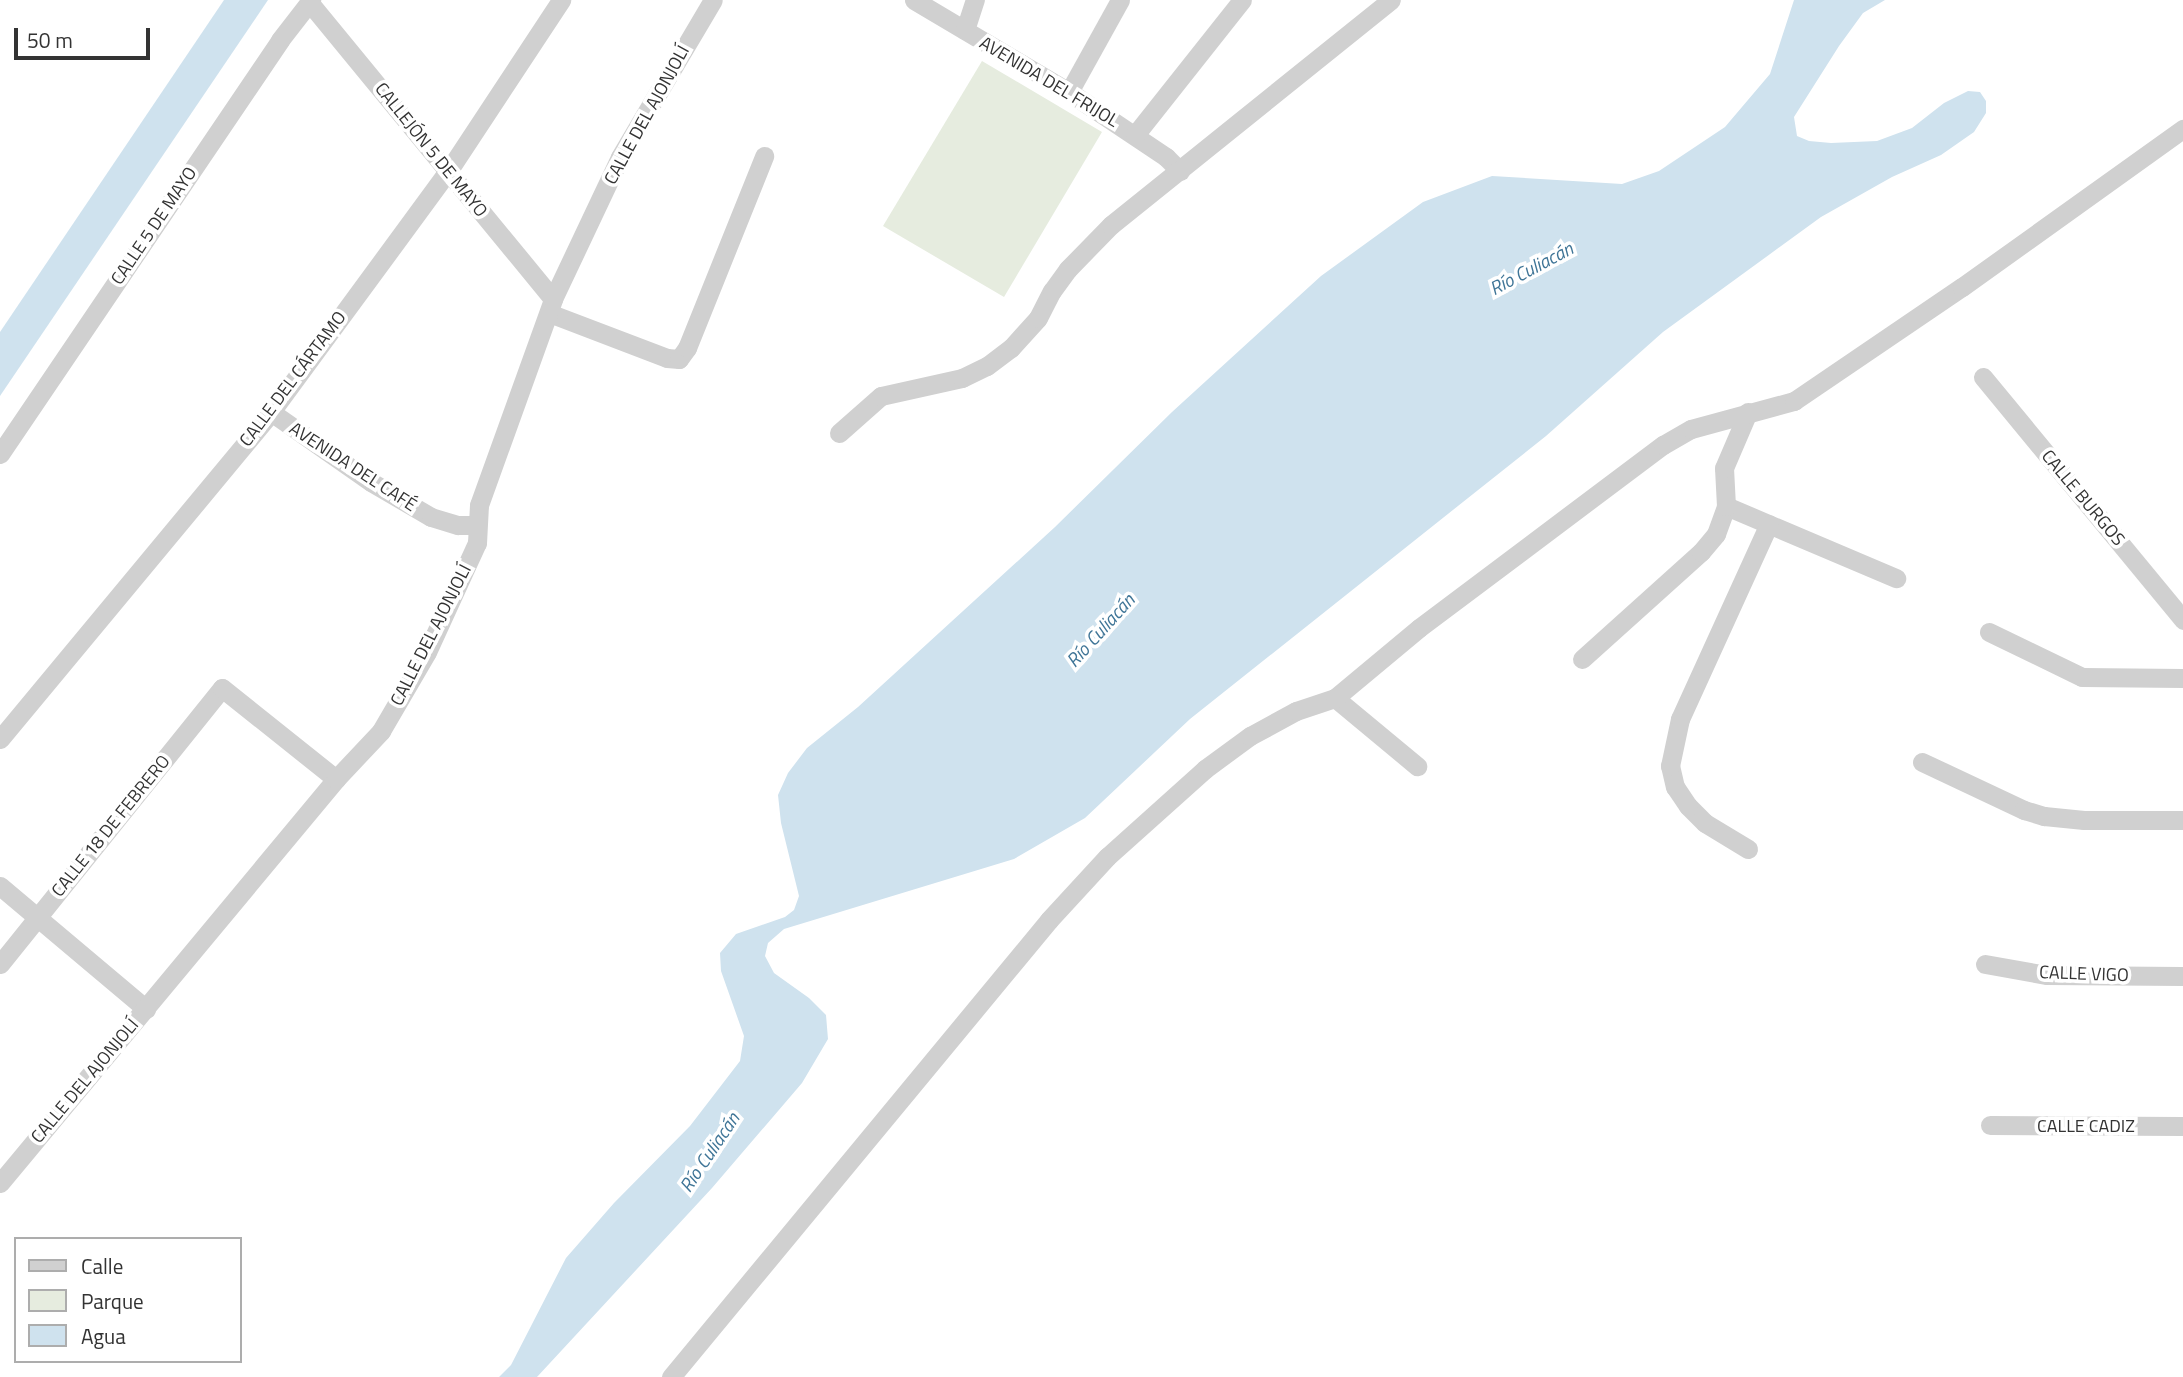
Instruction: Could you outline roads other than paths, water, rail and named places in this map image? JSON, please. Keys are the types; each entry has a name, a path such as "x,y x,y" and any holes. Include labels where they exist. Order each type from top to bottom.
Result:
{"street":[{"name":"CALLE DEL CÁRTAMO","path":"0,739 271,412 449,170 561,0"},
{"name":"CALLE DEL AJONJOLÍ","path":"0,1183 337,779 381,731 427,652 477,543 479,505 551,306 620,157 713,0"},
{"name":"AVENIDA DEL FRIJOL","path":"914,0 1069,92 1166,157 1180,171"},
{"path":"965,30 975,0"},
{"path":"1069,92 1120,0"},
{"path":"1135,135 1242,0"},
{"path":"839,433 881,396 962,378 1003,354 1038,318 1052,290 1089,246 1391,0"},
{"name":"CALLEJÓN 5 DE MAYO","path":"310,1 449,170 551,306"},
{"name":"CALLE 5 DE MAYO","path":"0,454 280,40 310,1"},
{"path":"671,1377 1049,920 1107,857 1205,769 1250,736 1296,710 1335,698 1419,628 1663,445 1691,429 1794,401 1962,287 2183,129"},
{"path":"551,306 667,358 679,359 687,348 764,156"},
{"name":"CALLE BURGOS","path":"1983,377 2183,620"},
{"name":"AVENIDA DEL CAFÉ","path":"271,412 371,482 431,517 458,525 477,525"},
{"path":"1582,659 1702,552 1716,534 1726,506 1724,468 1748,412"},
{"path":"1726,506 1896,578"},
{"path":"1748,849 1705,823 1688,806 1675,787 1670,766 1680,719 1769,524"},
{"path":"1989,632 2082,677 2183,678"},
{"name":"CALLE 18 DE FEBRERO","path":"0,964 222,688 337,779"},
{"path":"1335,698 1417,765"},
{"path":"1922,762 2024,810 2044,816 2084,820 2183,820"},
{"path":"0,886 146,1009"},
{"name":"CALLE VIGO","path":"1985,964 2047,975 2183,976"},
{"name":"CALLE CADIZ","path":"1990,1125 2183,1126"}],"water":[{"path":"224,0 268,0 0,396 0,332"},
{"name":"Río Culiacán","path":"1794,0 1885,0 1863,13 1839,46 1794,117 1797,136 1809,141 1831,143 1877,141 1912,128 1944,103 1968,91 1980,92 1986,101 1986,113 1974,132 1941,155 1892,177 1821,217 1663,332 1546,436 1190,719 1085,818 1014,859 784,929 768,943 765,956 774,973 809,998 826,1015 828,1039 802,1083 712,1188 537,1377 499,1377 511,1365 566,1258 614,1203 690,1126 740,1061 744,1036 721,971 720,953 736,934 785,917 794,910 799,896 781,823 778,795 788,773 807,748 858,707 1055,527 1172,412 1321,276 1423,202 1492,176 1622,184 1659,171 1725,127 1770,74"}]}
